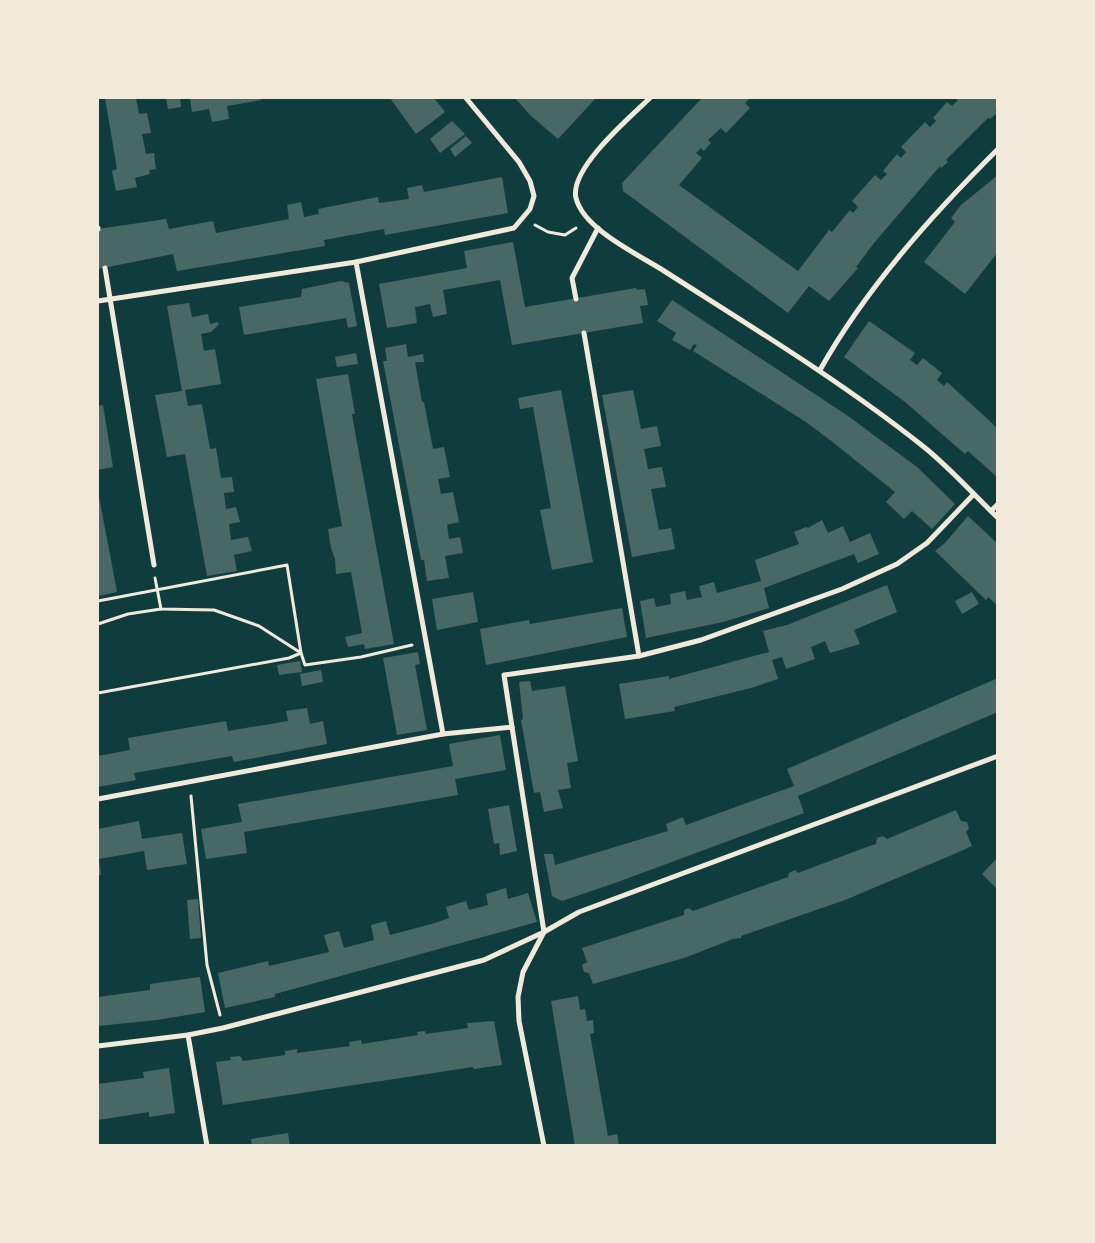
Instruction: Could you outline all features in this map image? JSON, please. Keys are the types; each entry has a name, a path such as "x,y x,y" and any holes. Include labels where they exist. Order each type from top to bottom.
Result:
{"street":[{"path":"98,301 356,262 514,228 530,209 534,196 530,181 519,162 493,134 466,98"},
{"path":"650,98 591,158 577,181 575,196 584,217 598,228 820,370 925,448 998,518"},
{"path":"820,370 834,345 899,256 945,202 998,149"},
{"path":"576,299 572,278 598,228"},
{"path":"356,262 442,734"},
{"path":"105,268 154,565"},
{"path":"584,333 639,656"},
{"path":"544,1146 519,1021 518,997 523,972 544,932 504,675 639,656 701,640 761,620 842,589 897,564 927,543 974,494"},
{"path":"991,511 998,504"},
{"path":"98,799 442,734 512,727"},
{"path":"98,1046 188,1035 223,1028 484,960 544,932 579,912 998,756"},
{"path":"188,1035 207,1146"}],"path":[{"path":"522,218 548,232 565,235 574,231 584,217"},
{"path":"154,565 160,609"},
{"path":"98,601 287,565 301,653 305,664 361,657 426,642"},
{"path":"98,624 128,614 160,609 214,610 259,626 301,653"},
{"path":"98,693 289,658 301,653"},
{"path":"190,783 207,965 223,1028"}],"building":[{"path":"105,98 136,98 139,114 147,113 151,133 142,134 146,154 154,153 156,169 149,170 150,174 135,178 137,187 116,191 112,171 117,169"},
{"path":"166,98 180,98 181,107 168,109"},
{"path":"190,98 260,98 261,100 227,106 229,119 212,122 209,109 192,112"},
{"path":"390,98 434,98 445,112 416,134"},
{"path":"515,98 596,98 558,139 530,115"},
{"path":"702,98 750,98 745,103 750,108 726,133 721,128 708,140 711,143 704,151 701,148 696,153 702,158 679,185 798,271 829,230 832,232 850,210 853,213 858,207 852,201 875,175 881,180 887,174 883,171 897,154 901,158 906,152 901,147 925,122 930,127 936,121 933,118 947,102 952,106 958,100 955,98 998,98 998,109 995,111 997,113 990,119 988,118 946,160 948,162 941,168 940,166 874,243 856,267 858,268 829,301 809,286 788,313 623,191 622,183"},
{"path":"452,121 465,134 440,153 430,139"},
{"path":"466,136 472,143 455,157 450,149"},
{"path":"998,175 998,252 965,294 924,262 955,222 951,218 961,205"},
{"path":"502,177 508,213 385,235 384,229 324,240 325,246 177,271 173,254 98,269 98,229 166,219 169,229 213,221 216,233 289,219 287,205 301,202 304,217 319,214 318,209 378,197 379,203 409,199 407,188 422,185 424,192"},
{"path":"513,242 525,307 636,288 637,290 645,289 648,305 640,306 643,323 512,345 500,280 443,290 447,314 433,317 430,304 415,307 417,323 387,328 379,284 467,268 464,251"},
{"path":"341,281 349,283 357,326 348,328 346,318 244,335 239,307 301,297 302,289"},
{"path":"672,300 848,416 917,467 955,504 932,529 912,511 904,519 886,502 895,492 830,440 806,422 693,351 697,345 694,344 690,350 672,340 676,333 657,321"},
{"path":"189,303 192,317 208,314 210,324 218,322 219,324 211,332 201,334 204,351 215,349 221,384 185,390 188,406 202,404 210,449 216,448 221,478 232,477 234,492 224,493 226,509 236,507 240,522 229,524 231,540 248,537 252,551 234,555 237,571 207,576 185,454 167,457 155,395 182,391 167,306"},
{"path":"869,321 915,353 910,360 917,365 923,358 942,373 937,380 944,386 947,382 998,430 998,478 968,451 965,454 905,402 844,357"},
{"path":"406,344 408,357 423,354 424,362 415,362 422,402 424,402 433,449 444,447 450,477 438,479 441,494 453,492 459,522 447,525 449,539 460,537 463,553 445,556 449,578 427,581 424,560 421,560 383,361 387,361 385,348"},
{"path":"356,353 358,364 337,367 335,357"},
{"path":"348,374 355,414 352,414 394,644 365,649 364,644 348,647 345,637 362,633 351,572 336,574 335,559 331,548 328,529 342,526 316,379"},
{"path":"561,390 593,562 552,570 540,510 551,508 533,407 520,409 518,398"},
{"path":"633,390 641,429 657,426 661,446 644,449 648,469 662,467 666,487 651,489 659,530 671,528 675,549 632,557 602,395"},
{"path":"103,405 113,467 98,470 98,406"},
{"path":"98,491 117,592 98,596"},
{"path":"968,516 998,544 998,606 988,597 986,600 935,551 945,543"},
{"path":"822,520 828,533 843,526 850,542 870,533 879,554 858,563 854,554 764,588 769,608 723,622 646,638 640,601 654,598 656,607 671,604 670,594 685,591 687,600 702,597 699,586 714,582 717,593 761,581 755,560 799,544 794,532 806,527 808,528"},
{"path":"887,585 897,612 854,630 860,644 830,653 825,641 811,647 815,659 786,669 782,657 772,660 778,679 751,688 674,707 675,711 625,719 619,684 669,676 669,679 769,652 763,631 787,625"},
{"path":"473,592 478,622 437,630 432,599"},
{"path":"972,592 979,604 962,614 955,601"},
{"path":"622,608 627,637 486,665 480,629 529,620 530,624"},
{"path":"418,652 420,664 415,665 427,730 397,735 383,658"},
{"path":"300,661 302,672 279,675 277,665"},
{"path":"321,670 323,682 302,686 300,674"},
{"path":"998,678 998,712 798,796 804,813 562,901 552,896 544,854 553,854 555,865 668,831 666,824 683,817 686,825 794,786 787,769"},
{"path":"530,681 532,691 565,686 578,761 567,763 571,788 558,790 563,808 544,812 540,792 534,793 521,720 523,719 519,682"},
{"path":"307,708 310,724 323,721 327,744 234,762 232,756 134,773 136,780 98,787 98,756 130,750 128,738 226,721 228,731 288,721 286,711"},
{"path":"500,735 506,770 455,779 458,795 244,832 247,853 206,859 201,829 242,822 238,804 453,766 449,744"},
{"path":"509,805 517,851 500,855 499,843 494,844 488,809"},
{"path":"956,810 961,821 967,822 969,828 966,832 972,846 952,855 845,900 684,958 593,984 589,973 584,972 582,965 587,962 582,948 684,915 684,910 689,908 693,911 788,877 789,873 795,870 798,873 876,844 877,838 883,836 887,839"},
{"path":"139,821 142,839 182,833 187,864 147,870 144,851 99,859 101,875 98,875 98,829"},
{"path":"998,857 998,890 982,874"},
{"path":"506,888 508,899 528,893 537,922 275,994 275,997 225,1008 218,973 268,961 269,966 329,952 324,935 339,931 344,948 374,940 371,925 386,921 390,935 435,923 449,918 446,907 466,901 469,910 488,905 486,894"},
{"path":"198,899 201,938 190,939 187,900"},
{"path":"200,977 205,1012 157,1020 98,1026 98,997 150,990 150,984"},
{"path":"578,996 580,1010 585,1009 587,1021 593,1020 594,1033 590,1034 608,1136 617,1134 619,1146 575,1146 551,1001"},
{"path":"494,1021 502,1065 474,1069 473,1067 223,1105 216,1062 231,1060 230,1057 240,1056 243,1061 285,1055 285,1051 297,1049 297,1053 350,1046 349,1042 361,1040 362,1044 418,1035 417,1032 425,1031 426,1034 468,1028 467,1023"},
{"path":"169,1068 175,1113 149,1117 149,1112 98,1120 98,1084 144,1078 143,1072"},
{"path":"288,1133 290,1146 252,1146 251,1139"}]}
